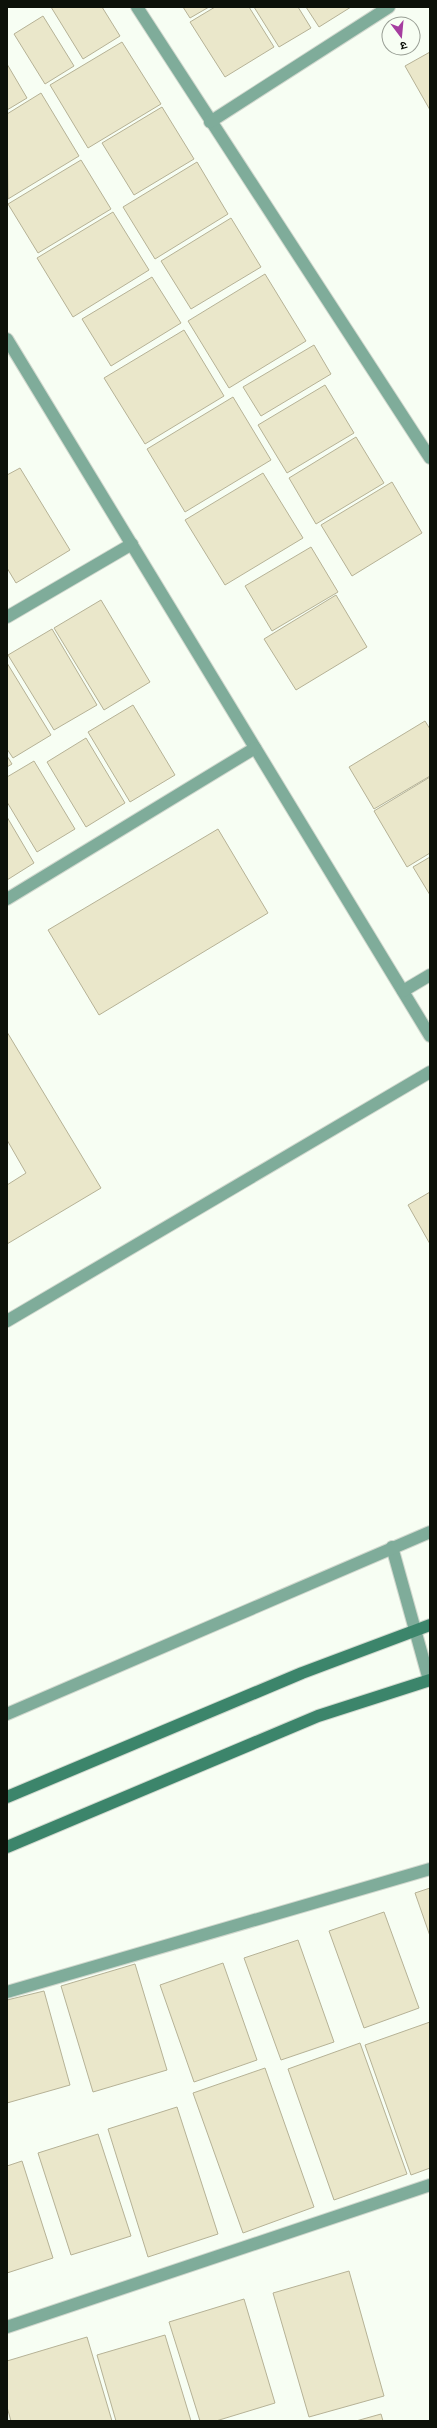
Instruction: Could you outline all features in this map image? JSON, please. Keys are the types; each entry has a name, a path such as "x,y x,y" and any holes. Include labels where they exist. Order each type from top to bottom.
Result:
{"main road":[{"path":"7,1797 302,1673 430,1625"},
{"path":"7,1847 318,1716 430,1680"}],"street":[{"path":"137,7 210,122 430,458"},
{"path":"210,122 389,7"},
{"path":"7,338 430,1036"},
{"path":"7,617 132,544"},
{"path":"7,899 255,748"},
{"path":"403,991 430,975"},
{"path":"7,1321 430,1072"},
{"path":"7,1714 392,1547 430,1532"},
{"path":"392,1547 430,1680"},
{"path":"7,1992 430,1869"},
{"path":"7,2327 430,2185"}],"building":[{"path":"51,7 102,7 120,36 83,59"},
{"path":"183,7 209,7 190,18"},
{"path":"215,7 249,7 274,47 225,77 190,22"},
{"path":"254,7 298,7 311,28 279,47"},
{"path":"306,7 351,7 319,27"},
{"path":"43,16 74,66 45,84 14,34"},
{"path":"122,42 161,104 88,148 50,85"},
{"path":"430,52 430,110 405,66"},
{"path":"7,64 27,98 7,110"},
{"path":"41,93 79,156 8,199 7,114"},
{"path":"162,107 194,159 134,195 102,143"},
{"path":"81,160 111,209 38,253 8,204"},
{"path":"197,162 228,214 155,259 123,207"},
{"path":"113,212 149,270 73,317 37,258"},
{"path":"231,218 261,267 191,309 161,261"},
{"path":"265,274 306,341 229,388 188,321"},
{"path":"152,277 181,323 111,366 82,319"},
{"path":"184,330 224,396 145,444 104,378"},
{"path":"314,345 331,374 261,416 243,387"},
{"path":"325,385 354,433 287,473 258,425"},
{"path":"233,397 271,460 185,512 147,449"},
{"path":"356,437 384,483 316,524 289,478"},
{"path":"20,468 70,550 16,583 7,568 7,475"},
{"path":"263,473 303,538 225,585 185,520"},
{"path":"392,482 422,533 352,576 321,525"},
{"path":"311,547 338,592 272,631 245,586"},
{"path":"336,595 367,647 296,690 264,639"},
{"path":"101,600 150,682 104,710 54,628"},
{"path":"52,629 97,705 54,730 8,655"},
{"path":"7,663 51,735 13,758 7,749"},
{"path":"133,705 175,775 130,802 88,732"},
{"path":"425,721 430,729 430,776 374,809 349,767"},
{"path":"86,738 125,803 86,827 47,762"},
{"path":"7,756 12,764 7,767"},
{"path":"34,761 75,829 37,852 7,802 7,777"},
{"path":"430,777 430,853 407,867 374,811"},
{"path":"7,817 34,863 7,880"},
{"path":"218,829 268,913 99,1015 48,930"},
{"path":"430,857 430,895 413,867"},
{"path":"7,1032 101,1188 7,1244 7,1185 26,1173 7,1140"},
{"path":"430,1192 430,1244 408,1205"},
{"path":"430,1888 430,1936 415,1893"},
{"path":"384,1912 419,2008 364,2028 329,1931"},
{"path":"298,1940 334,2042 281,2060 244,1958"},
{"path":"223,1963 257,2060 194,2082 160,1985"},
{"path":"135,1964 167,2070 93,2092 61,1986"},
{"path":"44,1991 70,2085 7,2103 7,2000"},
{"path":"430,2022 430,2168 411,2175 365,2045"},
{"path":"360,2043 407,2174 334,2200 288,2069"},
{"path":"265,2068 314,2207 243,2233 193,2093"},
{"path":"177,2107 218,2234 148,2257 108,2129"},
{"path":"98,2134 131,2236 71,2255 38,2153"},
{"path":"22,2161 53,2258 7,2273 7,2166"},
{"path":"349,2271 384,2396 309,2417 273,2293"},
{"path":"244,2299 275,2403 216,2421 200,2421 169,2322"},
{"path":"165,2335 191,2421 116,2421 97,2355"},
{"path":"87,2337 112,2421 11,2421 7,2407 7,2361"},
{"path":"381,2414 383,2421 356,2421"}]}
